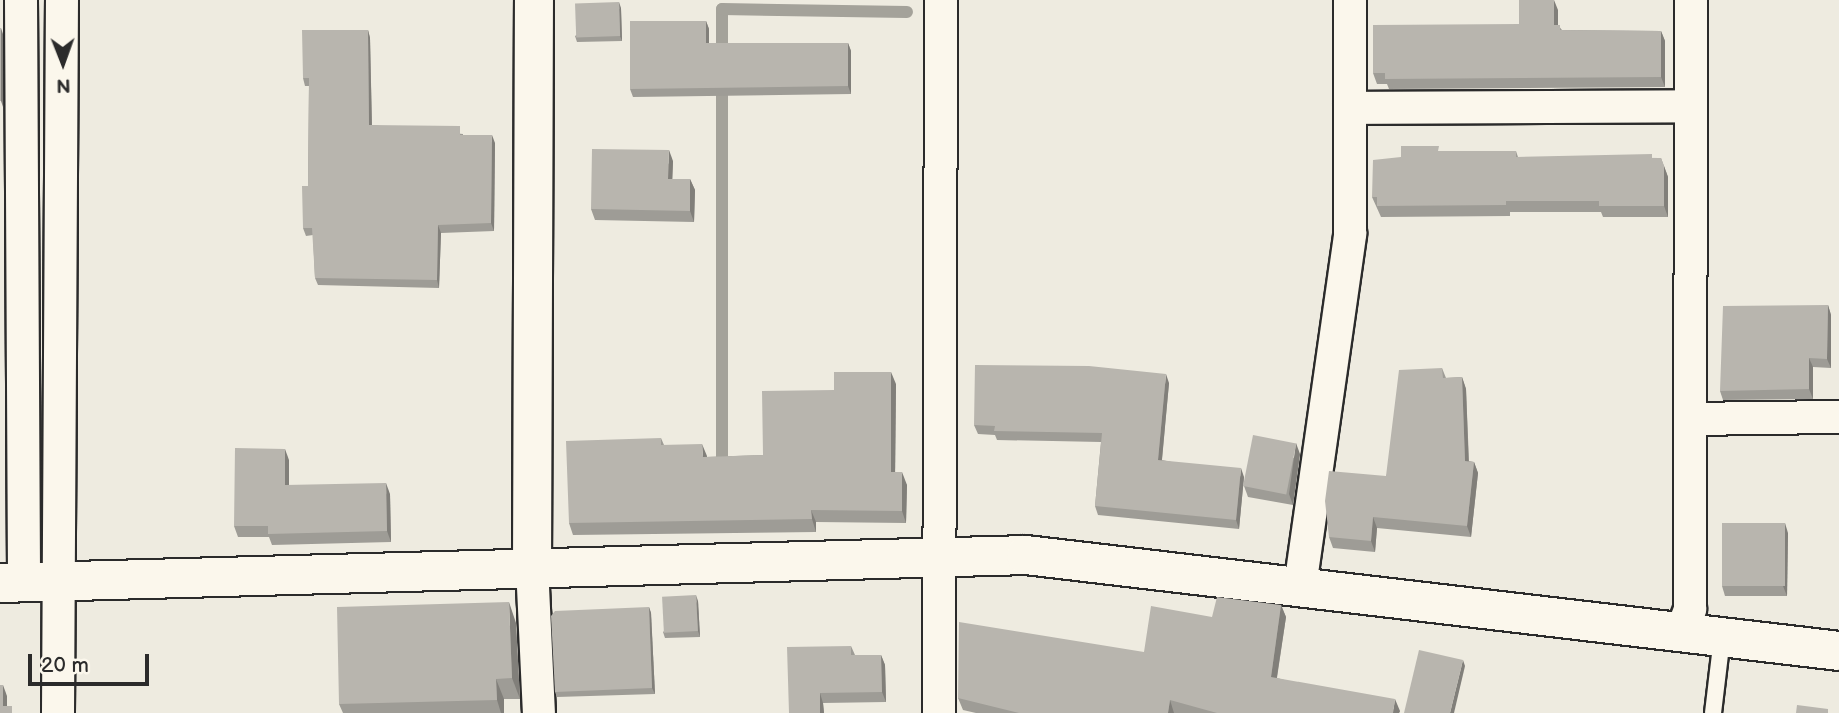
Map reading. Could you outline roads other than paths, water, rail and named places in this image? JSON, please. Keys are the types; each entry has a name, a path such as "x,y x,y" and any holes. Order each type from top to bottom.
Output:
{"street":[{"path":"21,0 28,582 58,713"},
{"path":"28,582 62,0"},
{"path":"534,0 532,566 539,713"},
{"path":"939,713 941,0"},
{"path":"1300,587 1350,234 1350,0"},
{"path":"1681,633 1690,609 1691,0"},
{"path":"1350,108 1691,106"},
{"path":"1690,419 1839,417"},
{"path":"28,582 940,554 1026,555 1839,651"}],"lane":[{"path":"1713,713 1721,638"}],"waterway":[{"path":"722,60 722,9 907,12"},
{"path":"722,81 722,473"}]}
